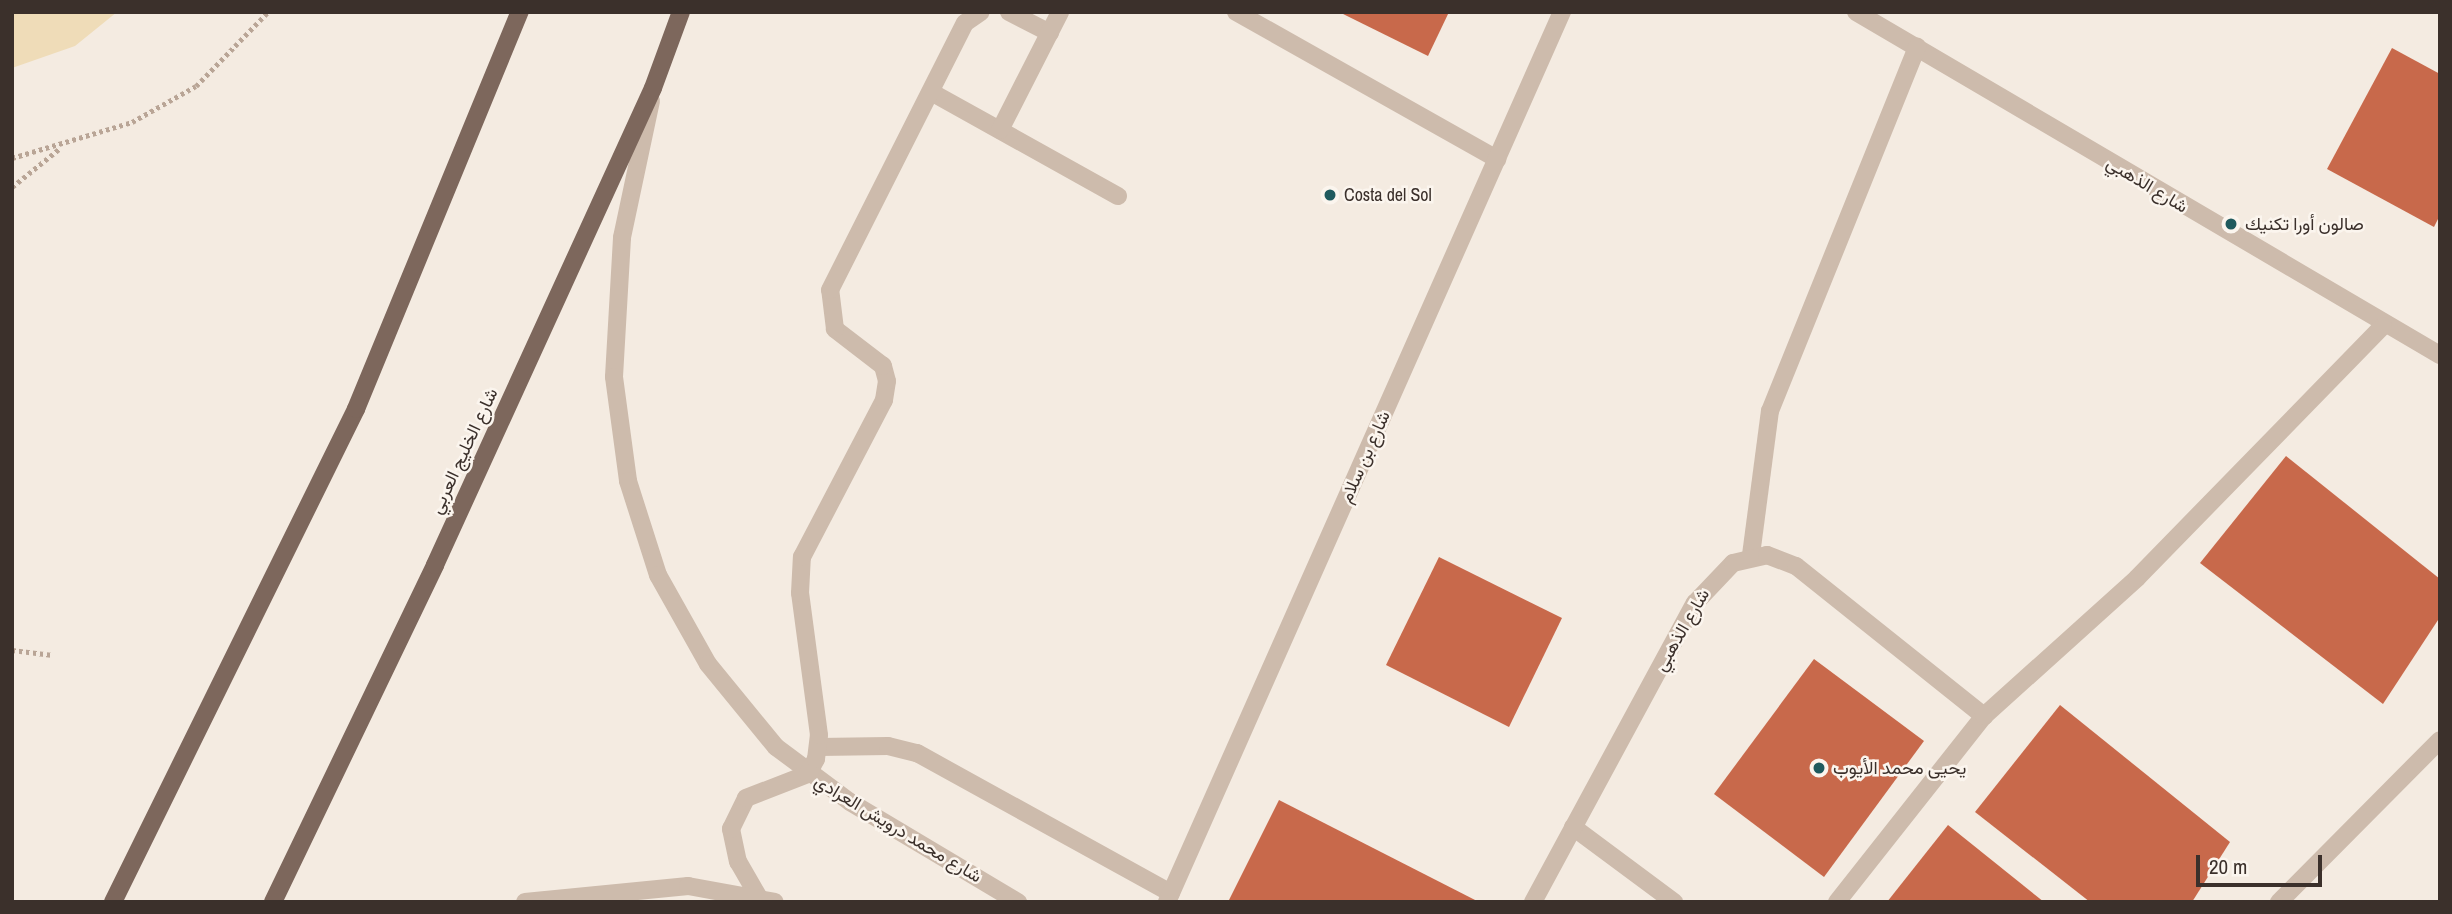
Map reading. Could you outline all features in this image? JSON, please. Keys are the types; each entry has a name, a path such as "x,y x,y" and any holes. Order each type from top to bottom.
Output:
{"main road":[{"path":"113,902 356,409 520,12"},
{"name":"شارع الخليج العربي","path":"273,902 320,815 653,88 681,12"}],"street":[{"path":"758,896 732,846 735,812 760,788 808,774 818,747 802,557 884,400 887,381 883,366 835,329 830,290 965,23 981,12"},
{"path":"1009,12 1050,33"},
{"path":"1000,130 1060,12"},
{"path":"1236,12 1497,159"},
{"name":"شارع بن سلام","path":"1169,897 1562,12"},
{"name":"شارع الذهبي","path":"1856,12 2383,326 2440,355"},
{"path":"1917,47 1770,411 1751,555 1796,566 1984,716"},
{"name":"شارع محمد درويش العرادي","path":"653,88 614,314 618,428 628,481 681,622 738,705 808,774 1018,902"},
{"path":"931,92 1118,196"},
{"path":"1838,902 1984,716 2137,578 2383,326"},
{"name":"شارع الذهبي","path":"1533,902 1707,585 1751,555"},
{"path":"2280,902 2440,740"},
{"path":"818,747 880,745 917,753 1169,897"},
{"path":"1573,827 1674,902"},
{"path":"525,902 629,887 688,886 758,896 775,902"}],"path":[{"path":"12,158 60,148 132,122 196,86 268,12"},
{"path":"12,187 60,148"},
{"path":"12,650 53,656"}],"sand":[{"path":"12,12 117,12 75,46 12,68"}],"building":[{"path":"1339,12 1449,12 1428,56"},
{"path":"2392,48 2440,74 2440,215 2434,227 2327,169"},
{"path":"2286,456 2440,579 2440,617 2383,704 2200,563"},
{"path":"1439,557 1562,618 1509,727 1386,665"},
{"name":"يحيى محمد الأيوب","path":"1814,659 1924,741 1824,877 1714,794"},
{"path":"2060,705 2230,842 2192,902 2090,902 1975,812"},
{"path":"1279,800 1479,902 1228,902"},
{"path":"1948,825 2044,902 1887,902"}],"place":[{"name":"Costa del Sol","path":"1330,195"},
{"name":"صالون أورا تكنيك","path":"2231,224"},
{"name":"يحيى محمد الأيوب","path":"1819,768"}]}
